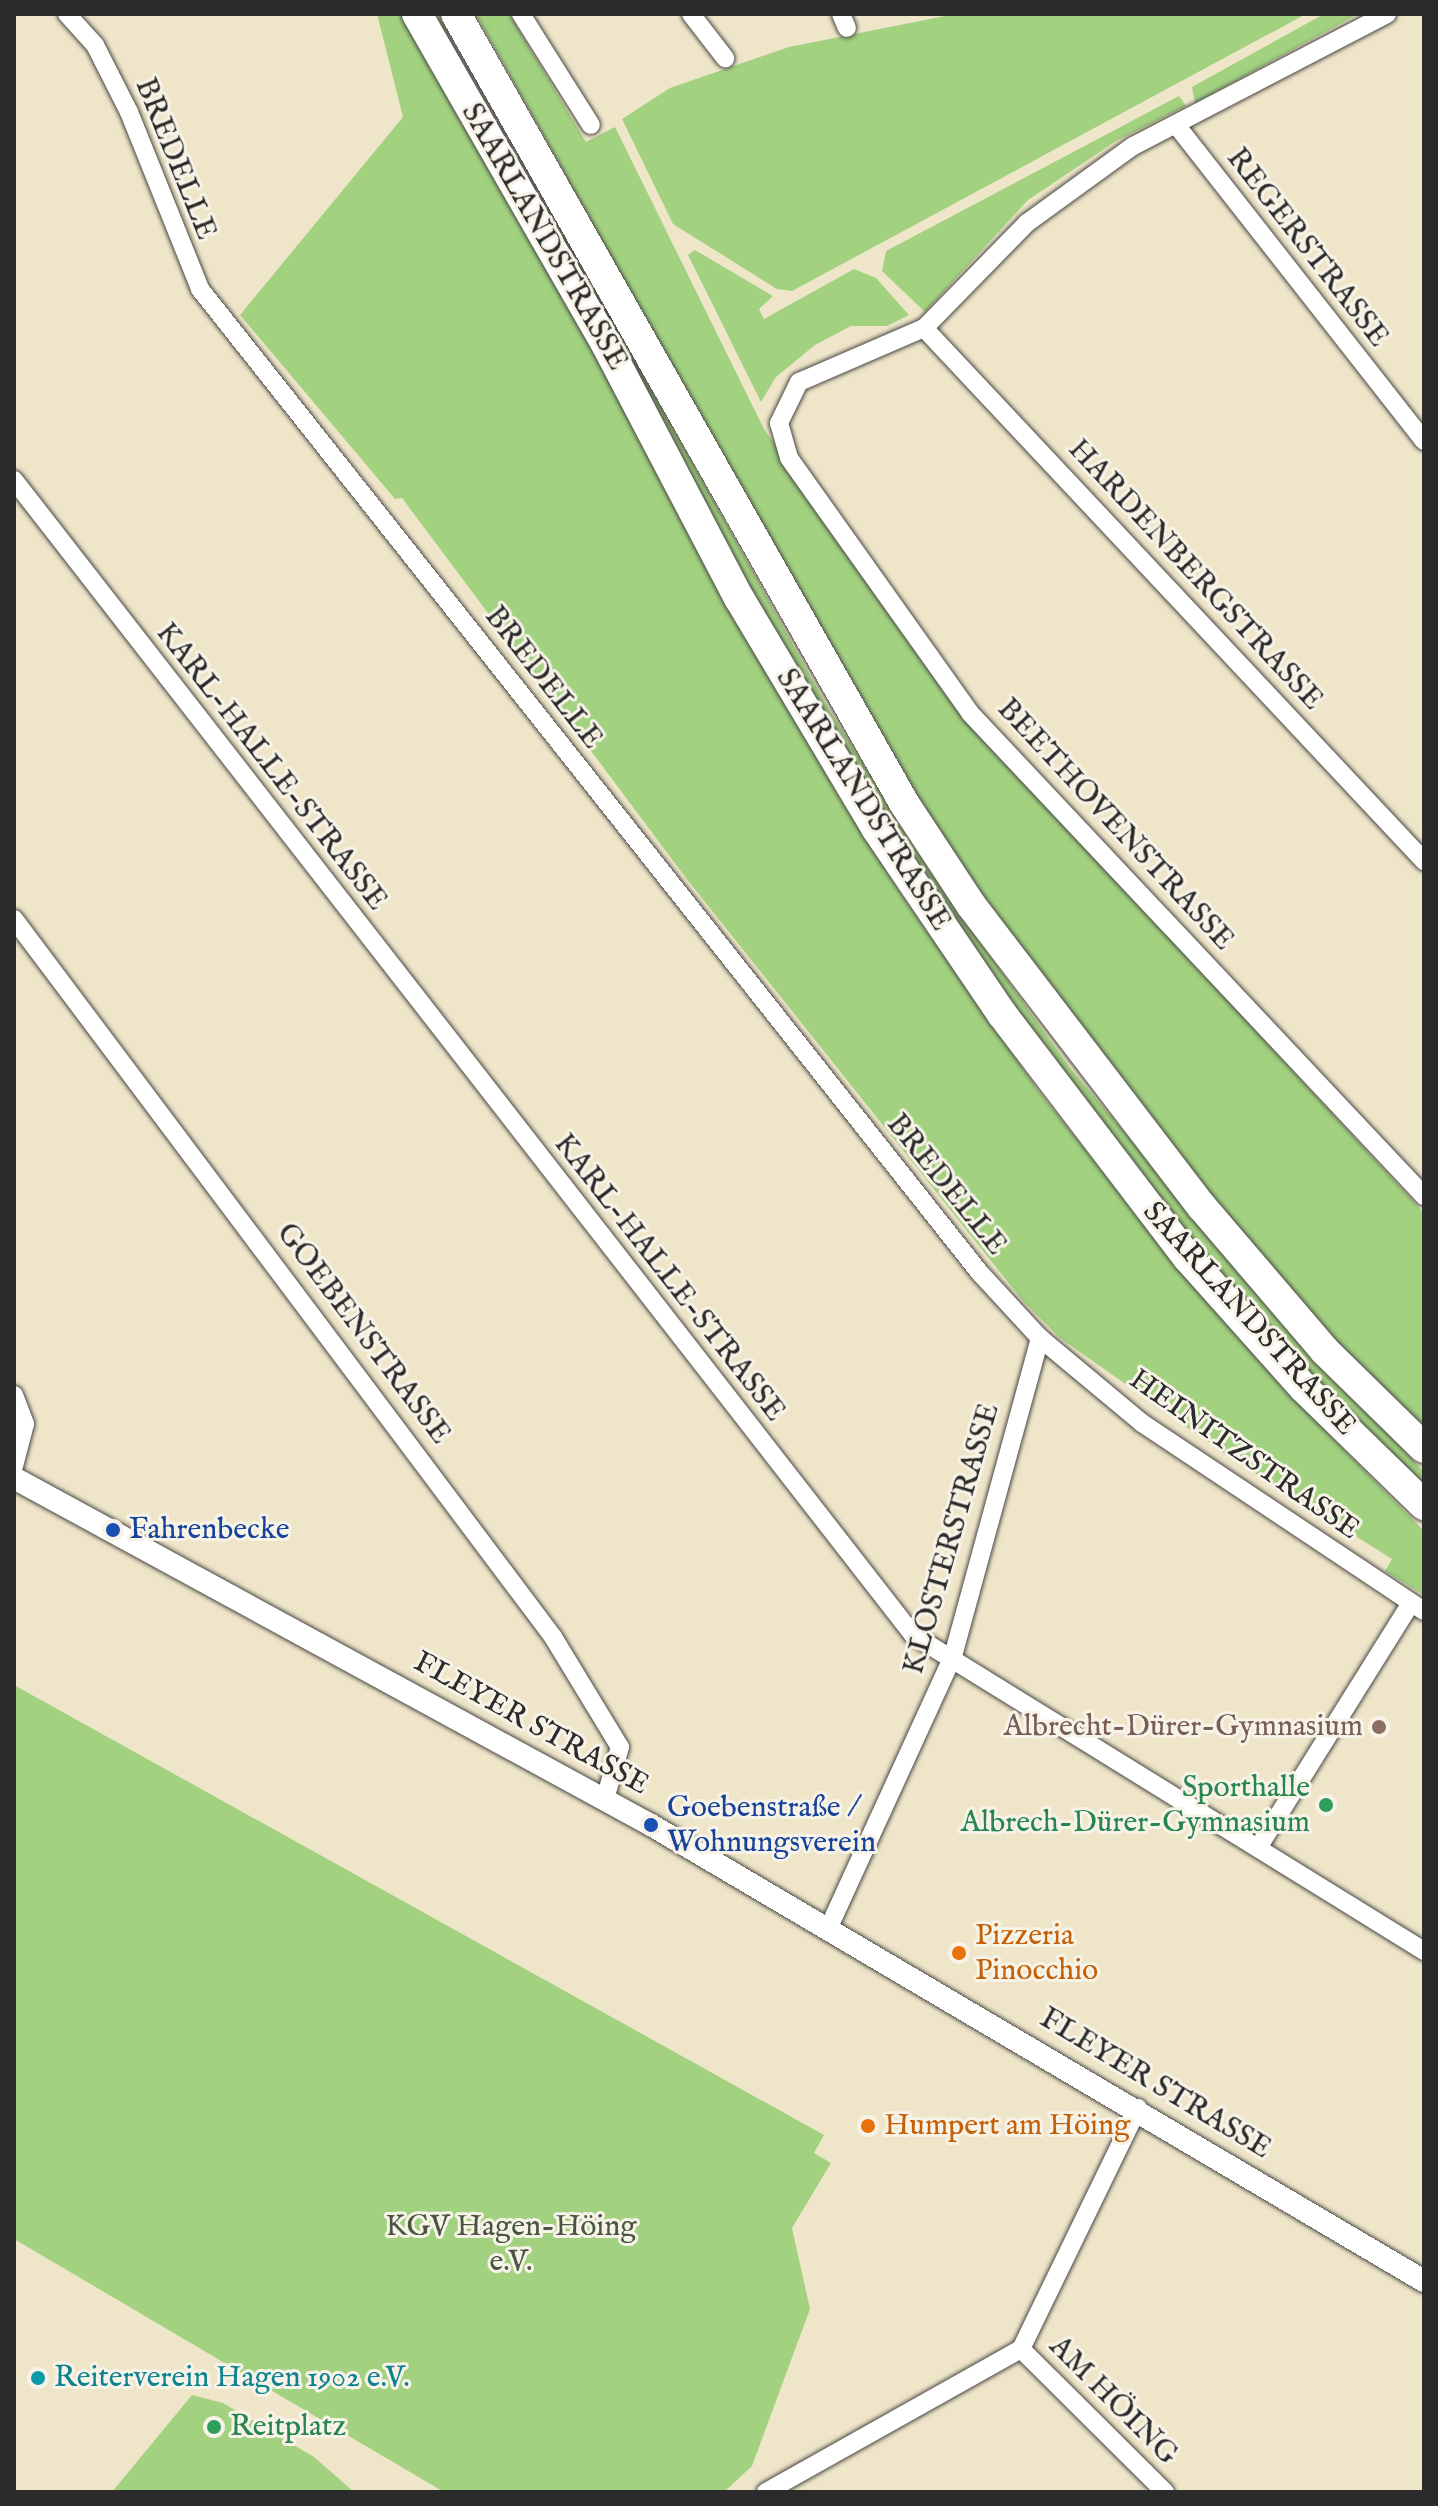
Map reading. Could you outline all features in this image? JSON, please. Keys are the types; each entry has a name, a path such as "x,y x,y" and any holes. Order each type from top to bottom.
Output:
{"highway":[{"name":"SAARLANDSTRASSE","path":"417,14 606,344 739,598 935,915 1188,1258 1304,1388 1424,1505"},
{"name":"SAARLANDSTRASSE","path":"456,14 904,803 971,905 1202,1207 1324,1350 1424,1448"}],"street":[{"name":"BREDELLE","path":"67,14 95,45 129,112 200,289 924,1204 1040,1338"},
{"path":"521,14 591,125"},
{"path":"691,14 725,58"},
{"path":"924,328 1027,223 1133,146 1177,126 1387,14"},
{"name":"REGERSTRASSE","path":"1177,126 1424,441"},
{"name":"BEETHOVENSTRASSE","path":"924,328 809,376 786,400 779,423 789,458 970,713 1424,1196"},
{"name":"HARDENBERGSTRASSE","path":"924,328 1424,861"},
{"name":"KARL-HALLE-STRASSE","path":"14,480 913,1635 953,1656 1261,1843 1424,1951"},
{"name":"GOEBENSTRASSE","path":"14,919 553,1637 620,1747 605,1799"},
{"name":"HEINITZSTRASSE","path":"1040,1338 1142,1423 1418,1607"},
{"name":"KLOSTERSTRASSE","path":"829,1927 953,1656 1040,1338"},
{"path":"14,1395 25,1424 14,1466"},
{"name":"FLEYER STRASSE","path":"14,1478 605,1799 1138,2108 1424,2281"},
{"path":"1261,1843 1418,1607"},
{"path":"766,2492 1021,2349 1138,2108"},
{"name":"AM HÖING","path":"1021,2349 1165,2492"}],"green space":[{"path":"377,14 408,14 839,797 901,894 1040,1093 1177,1265 1279,1384 1424,1531 1424,1595 1385,1571 1392,1559 1225,1454 1060,1338 1023,1301 686,878 402,498 395,499 240,315 403,117"},
{"path":"476,14 509,14 586,142 615,127 764,429 968,719 1424,1213 1424,1438 1246,1247 1041,989 913,799"},
{"path":"955,14 1306,14 792,291 777,289 673,224 622,119 670,88 789,47"},
{"path":"1324,14 1358,14 1195,103 1192,87"},
{"path":"1179,96 1186,106 1116,141 1028,200 925,312 882,271 886,251"},
{"path":"695,250 773,296 759,309 764,319 854,269 876,278 909,315 887,326 851,326 815,345 776,377 761,402 688,255"},
{"path":"606,307 827,706 944,892 1070,1068 1302,1342 1424,1472 1424,1490 1303,1369 1134,1172 951,924 790,662 600,311"},
{"name":"KGV Hagen-Höing e.V.","path":"14,1685 824,2135 814,2153 831,2163 792,2228 810,2309 752,2466 724,2492 444,2492 14,2239"},
{"name":"Reitplatz","path":"192,2395 223,2403 314,2457 354,2492 112,2492"}],"place":[{"name":"Fahrenbecke","path":"113,1530"},
{"name":"Albrecht-Dürer-Gymnasium","path":"1379,1727"},
{"name":"Sporthalle Albrech-Dürer-Gymnasium","path":"1326,1805"},
{"name":"Goebenstraße / Wohnungsverein","path":"651,1825"},
{"name":"Pizzeria Pinocchio","path":"959,1953"},
{"name":"Humpert am Höing","path":"868,2126"},
{"name":"Reiterverein Hagen 1902 e.V.","path":"38,2378"},
{"name":"Reitplatz","path":"214,2427"}]}
